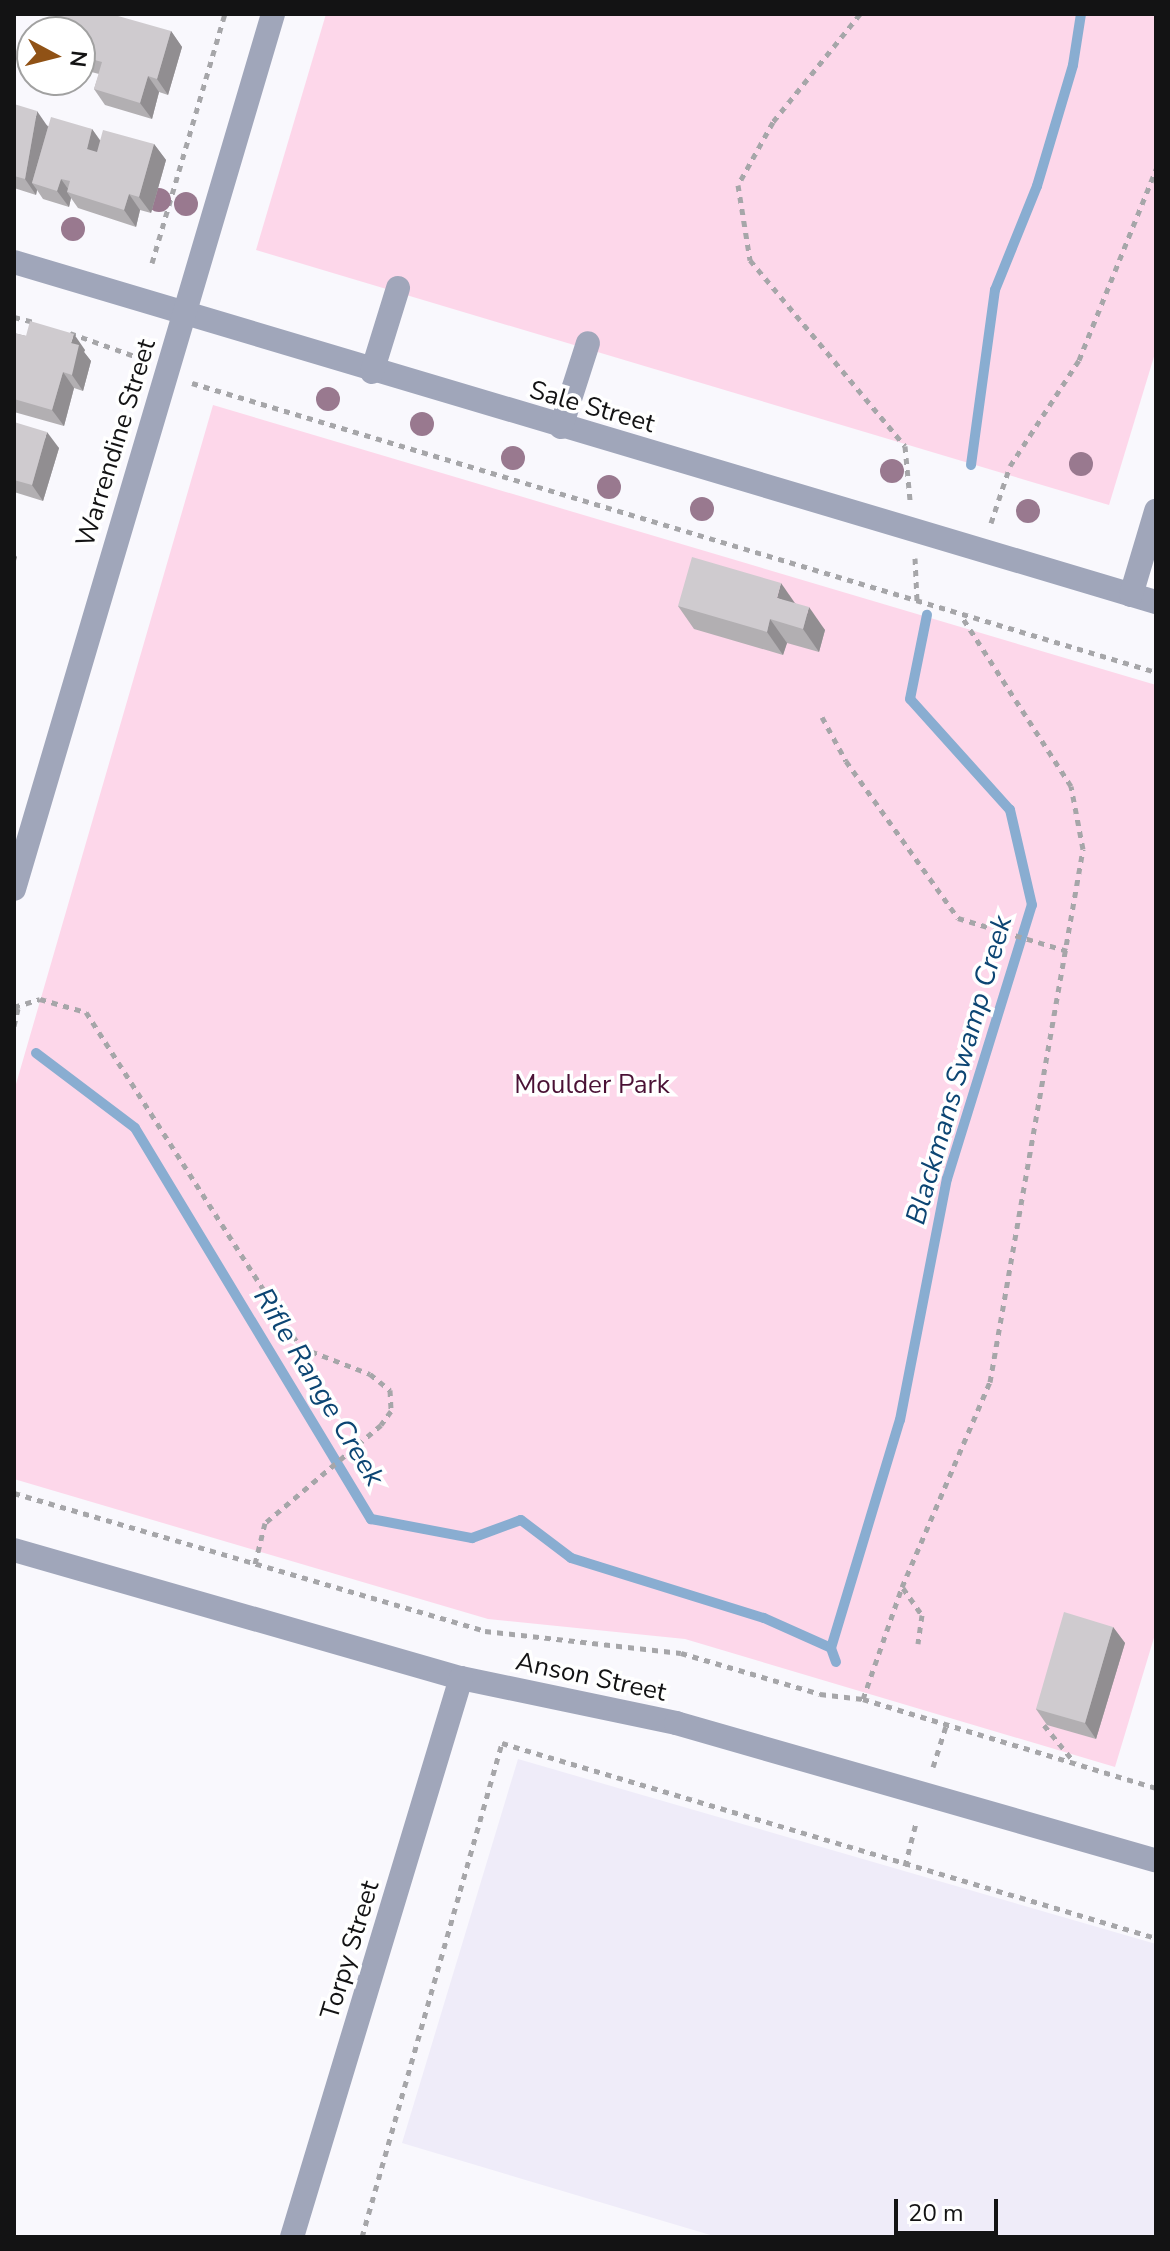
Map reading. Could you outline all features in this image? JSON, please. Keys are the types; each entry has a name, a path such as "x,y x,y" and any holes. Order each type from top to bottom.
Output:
{"street":[{"name":"Warrendine Street","path":"14,889 273,14"},
{"name":"Sale Street","path":"14,262 185,311 372,372 1156,602"},
{"path":"372,372 398,288"},
{"path":"561,427 588,343"},
{"path":"1131,595 1156,511"},
{"name":"Anson Street","path":"14,1550 461,1678 676,1723 1156,1861"},
{"name":"Torpy Street","path":"292,2237 461,1678"}],"path":[{"path":"152,263 225,14"},
{"path":"860,14 773,122 738,185 750,260 905,446 917,601"},
{"path":"982,551 1010,466 1079,360 1156,169"},
{"path":"14,317 42,325"},
{"path":"56,329 125,350 211,392 1156,672"},
{"path":"863,1699 902,1587 990,1382 1083,849 1071,786 960,614"},
{"path":"822,717 846,761 958,918 1067,951"},
{"path":"14,1026 16,1008 40,999 86,1012 300,1347 370,1374 390,1390 391,1411 381,1425 265,1523 255,1564"},
{"path":"14,1493 485,1631 681,1653 820,1694 863,1699 1156,1788"},
{"path":"902,1587 922,1615 918,1644"},
{"path":"1044,1725 1076,1764"},
{"path":"362,2237 502,1743 1156,1938"}],"shaded area":[{"path":"518,1759 1156,1944 1156,2237 717,2237 402,2143"}],"green space":[{"path":"326,14 1156,14 1156,350 1109,505 256,250"},
{"name":"Moulder Park","path":"213,405 1156,685 1156,1631 1115,1767 685,1639 488,1619 14,1479 14,1091"}],"building":[{"path":"111,14 171,31 157,79 148,76 140,103 96,90 102,62 96,60 96,16 55,16"},
{"path":"14,104 37,111 25,179 14,176"},
{"path":"51,117 92,129 87,149 97,152 103,130 154,144 139,197 129,194 124,210 67,192 70,181 61,179 57,191 32,183"},
{"path":"30,321 74,334 71,343 79,345 72,375 63,372 52,410 14,399 14,333 26,336"},
{"path":"14,422 47,432 32,485 14,480"},
{"path":"692,557 781,583 777,598 809,607 803,629 770,619 767,632 678,606"},
{"path":"1064,1612 1113,1627 1085,1723 1036,1709"}],"waterway":[{"name":"Blackmans Swamp Creek","path":"971,465 995,290 1037,186 1073,65 1081,14"},
{"name":"Blackmans Swamp Creek","path":"836,1662 831,1648 900,1420 947,1179 1032,905 1010,810 910,699 927,615"},
{"name":"Rifle Range Creek","path":"36,1053 135,1128 371,1519 472,1538 521,1520 571,1558 764,1618 831,1648"}]}
